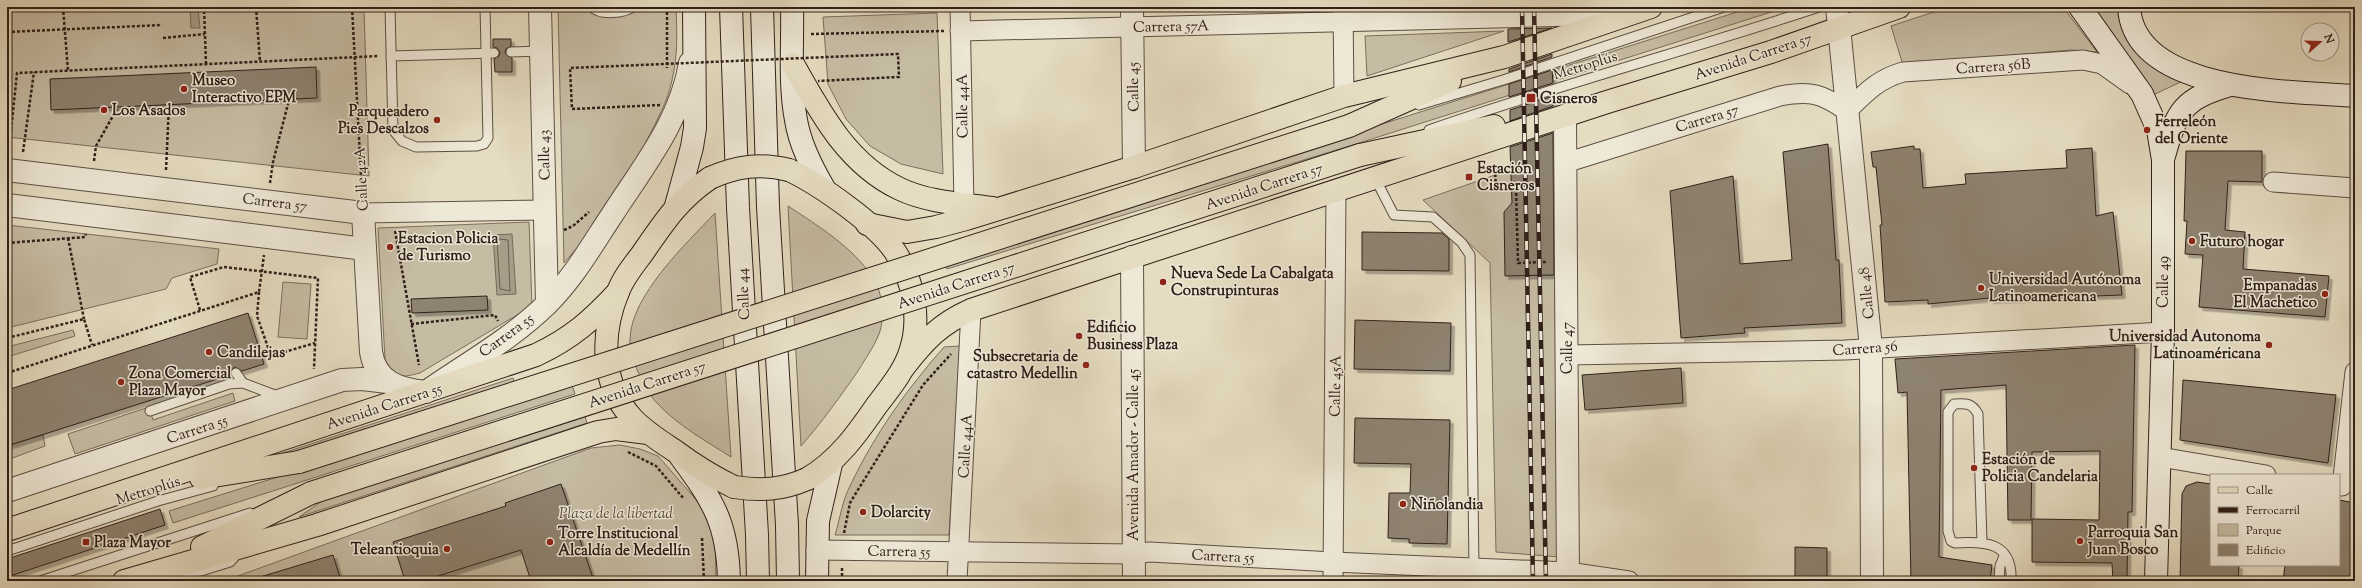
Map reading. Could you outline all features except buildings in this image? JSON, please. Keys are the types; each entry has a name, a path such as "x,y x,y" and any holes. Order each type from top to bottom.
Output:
{"main road":[{"name":"Avenida Carrera 57","path":"867,224 907,232 936,227 1134,167 1344,96 1504,57 1651,7"},
{"name":"Avenida Carrera 57","path":"904,367 935,330 952,319 971,310 1607,102 1771,52 1838,18 1898,7"},
{"name":"Avenida Carrera 57","path":"299,462 1349,126 1504,57"},
{"path":"793,64 823,116 840,140 857,159 900,189 927,197 964,205 999,209"},
{"name":"Avenida Carrera 57","path":"310,493 1360,155 1607,102"},
{"path":"753,165 773,166 789,170 825,190 867,224 896,252 912,293 916,313 915,334 904,367 852,442 831,464 807,479 792,485 759,491 734,488 680,455 648,433 622,405 612,383 605,356 609,317 625,277 676,206 692,190 710,178 731,169 753,165"},
{"name":"Avenida Carrera 55","path":"7,530 536,355 560,344 578,332 618,292"},
{"path":"124,581 317,525 598,432 616,429 648,433"},
{"name":"Avenida Carrera 55","path":"133,489 299,462"},
{"path":"155,571 310,493"}],"street":[{"name":"Calle 43","path":"540,7 547,304"},
{"path":"676,206 692,147 695,128 694,7"},
{"name":"Calle 44","path":"731,7 738,208 757,535 758,581"},
{"name":"Calle 44","path":"762,7 768,207 786,517 788,581"},
{"path":"792,7 793,103 800,137 814,171 825,190"},
{"name":"Calle 44A","path":"960,7 964,205"},
{"name":"Calle 49","path":"2080,7 2142,94 2158,130 2163,160 2163,332 2156,581"},
{"path":"2129,7 2134,30 2145,46 2158,57 2194,74 2230,85 2355,96"},
{"path":"1559,12 1560,38"},
{"name":"Carrera 57A","path":"960,31 1132,17 1559,12 1629,14"},
{"path":"1343,14 1344,96"},
{"name":"Calle 45","path":"1132,17 1134,167"},
{"name":"Calle 48","path":"1838,18 1871,348 1872,581"},
{"path":"547,304 575,270 670,124 686,84 694,34"},
{"name":"Carrera 56B","path":"1847,111 1876,83 1888,76 1903,72 2083,60 2094,61 2111,68 2142,94"},
{"path":"2163,160 2170,133 2177,117 2186,105 2207,92 2230,85"},
{"name":"Carrera 57","path":"1565,162 1797,92 1809,92 1821,95 1847,111"},
{"name":"Calle 47","path":"1565,116 1568,576"},
{"name":"Carrera 57","path":"8,160 363,213 392,214 545,210"},
{"path":"2273,182 2355,188"},
{"name":"Calle 45A","path":"1333,581 1336,191"},
{"path":"7,205 365,249"},
{"name":"Calle 42A","path":"363,213 371,352 376,369 380,376 388,382 408,390 426,392"},
{"name":"Avenida Amador - Calle 45","path":"1132,258 1134,581"},
{"name":"Carrera 55","path":"426,392 527,322 547,304"},
{"name":"Calle 44A","path":"957,581 960,552 971,310"},
{"name":"Carrera 56","path":"1567,354 1871,348 2163,332"},
{"path":"342,380 363,367 371,352"},
{"path":"2345,487 2355,372"},
{"name":"Carrera 55","path":"7,491 286,400 342,380 362,379 388,382"},
{"path":"680,455 711,499 718,513 727,545 729,581"},
{"path":"2160,457 2260,474"},
{"path":"817,581 816,550 818,521 831,464"},
{"name":"Carrera 55","path":"816,550 1133,554 1150,552 1474,568 1629,581"}],"lane":[{"path":"390,7 394,130 402,141 416,147 477,146 484,144 488,138 490,53 485,7"},
{"path":"592,7 600,12 626,11 633,7"},
{"name":"Metroplús","path":"1349,126 1503,80 1724,7"},
{"name":"Metroplús","path":"1360,155 1503,104 1734,35 1819,7"},
{"path":"511,52 541,51"},
{"path":"391,56 490,53"},
{"path":"1375,178 1394,215 1433,217 1462,243 1470,255 1474,568"},
{"path":"236,373 243,383"},
{"path":"150,411 229,384 243,383 286,400"},
{"path":"1982,542 1978,414 1974,406 1967,403 1954,404 1948,412 1948,531 1951,541 1955,543 1982,542 1999,548 2012,567 2011,581"},
{"name":"Metroplús","path":"7,551 158,501 299,462"},
{"path":"40,581 310,493"},
{"path":"1999,581 2000,566 2004,556"}],"path":[{"path":"63,7 68,71"},
{"path":"206,64 204,8 238,7"},
{"path":"256,7 260,62"},
{"name":"Calle 42A","path":"352,7 363,213"},
{"path":"667,7 668,73"},
{"path":"7,32 162,25"},
{"path":"810,34 960,31"},
{"path":"163,38 205,34"},
{"path":"660,105 572,108 570,68 898,54 899,77 818,81"},
{"path":"8,160 17,73 391,56"},
{"path":"23,149 34,72"},
{"path":"656,111 662,99"},
{"path":"271,177 273,162 289,100"},
{"path":"166,164 169,105"},
{"path":"94,157 96,146 118,107"},
{"path":"1495,169 1496,189 1516,188 1518,263 1548,262"},
{"path":"559,232 573,226 590,209"},
{"path":"392,214 419,365"},
{"path":"7,242 85,237 86,230"},
{"path":"68,238 84,319 92,345"},
{"path":"264,255 257,316 270,356 315,343"},
{"path":"200,310 190,277 224,267 318,278 314,375"},
{"path":"7,373 259,292"},
{"path":"411,324 495,315 497,318 502,315"},
{"path":"7,338 84,319"},
{"path":"842,581 845,524 850,503 923,385 950,354"},
{"path":"620,450 641,456 656,466 685,500"},
{"path":"701,532 704,581"}],"green space":[{"path":"7,7 364,7 369,176 7,137"},
{"path":"558,7 676,7 677,25 677,44 674,71 668,96 661,111 628,175 599,220 564,263"},
{"path":"1753,7 1787,7 1356,144 947,269 945,262"},
{"path":"1949,7 2063,7 2097,52 2071,50 1903,65 1891,26"},
{"path":"2094,7 2119,7 2187,79 2155,94"},
{"path":"937,13 943,174 901,164 870,146 846,119 828,84 823,17"},
{"path":"1504,31 1367,76 1365,36"},
{"path":"1556,154 1560,557 1496,552 1490,263 1423,200"},
{"path":"788,206 811,221 856,256 873,278 879,291 882,306 881,328 872,348 838,400 801,446"},
{"path":"715,213 731,457 683,426 654,400 638,372 630,348 633,323 639,306 650,288 662,271"},
{"path":"529,222 532,306 420,373 408,376 399,376 395,374 385,360 378,228"},
{"path":"7,225 219,249 217,264 172,278 166,289 7,328"},
{"path":"283,282 311,284 307,339 278,337"},
{"path":"73,330 75,336 7,357 7,347"},
{"path":"961,346 949,535 835,535 847,492 859,467 892,413 917,379 944,347"},
{"path":"513,378 515,384 303,453 283,453"},
{"path":"572,385 575,394 173,523 169,511"},
{"path":"233,393 235,401 75,454 68,434 149,407 153,420"},
{"path":"584,413 587,423 299,517 322,501"},
{"path":"43,435 45,446 7,460 7,446"},
{"name":"Plaza de la libertad","path":"620,445 640,449 658,456 706,511 715,537 716,581 224,581 591,448"}],"water":[{"path":"190,7 198,7 200,28 191,28"},
{"path":"512,234 516,294 497,295 493,235"}],"railway":[{"path":"1522,7 1533,581"},
{"path":"1534,7 1546,581"}],"place":[{"name":"Museo Interactivo EPM","path":"184,89"},
{"name":"Cisneros","path":"1531,98"},
{"name":"Los Asados","path":"104,110"},
{"name":"Parqueadero Pies Descalzos","path":"437,120"},
{"name":"Ferreleón del Oriente","path":"2147,130"},
{"name":"Estación Cisneros","path":"1469,177"},
{"name":"Futuro hogar","path":"2192,241"},
{"name":"Estacion Policia de Turismo","path":"390,247"},
{"name":"Nueva Sede La Cabalgata Construpinturas","path":"1163,282"},
{"name":"Universidad Autónoma Latinoamericana","path":"1981,288"},
{"name":"Empanadas El Machetico","path":"2325,294"},
{"name":"Edificio Business Plaza","path":"1079,336"},
{"name":"Universidad Autonoma Latinoaméricana","path":"2269,345"},
{"name":"Candilejas","path":"209,352"},
{"name":"Subsecretaria de catastro Medellin","path":"1086,365"},
{"name":"Zona Comercial Plaza Mayor","path":"121,382"},
{"name":"Estación de Policia Candelaria","path":"1974,468"},
{"name":"Niñolandia","path":"1403,504"},
{"name":"Dolarcity","path":"863,512"},
{"name":"Parroquia San Juan Bosco","path":"2080,541"},
{"name":"Plaza Mayor","path":"86,542"},
{"name":"Torre Institucional Alcaldía de Medellín","path":"550,542"},
{"name":"Teleantioquia","path":"447,549"}]}
